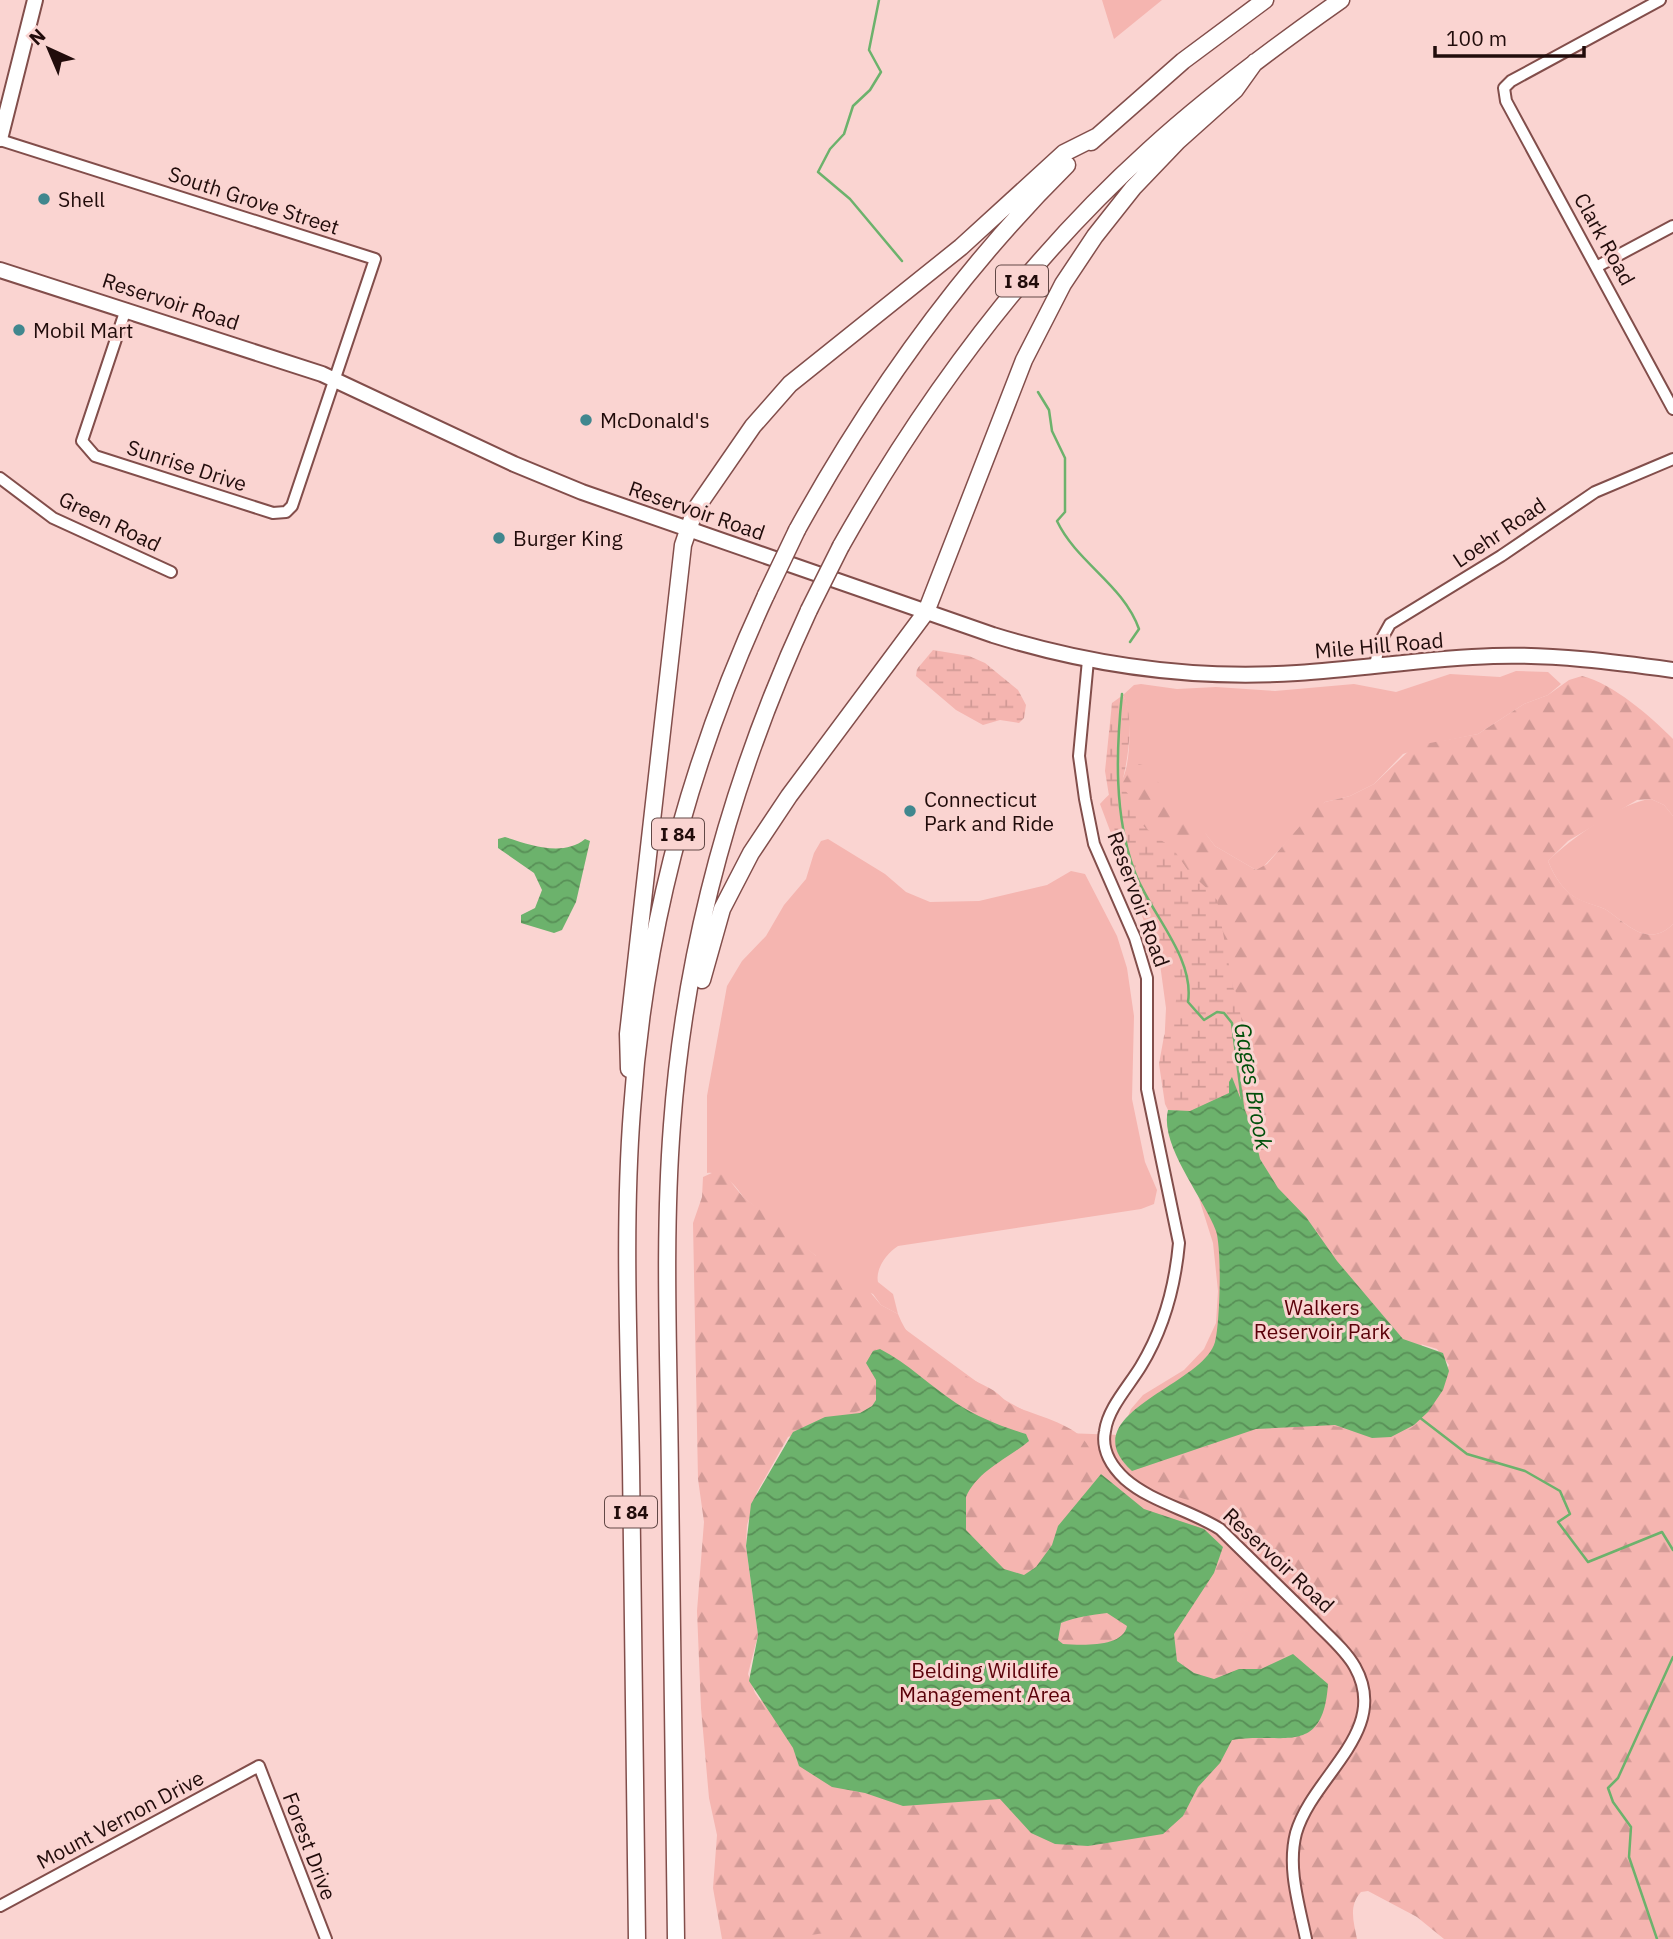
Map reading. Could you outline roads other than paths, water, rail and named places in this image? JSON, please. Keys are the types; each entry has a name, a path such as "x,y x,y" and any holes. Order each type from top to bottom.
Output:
{"highway":[{"name":"I 84","path":"637,1939 628,1249 634,1084 651,952 677,840 711,730 765,595 797,530 857,426 914,342 1016,218 1098,136 1183,61 1265,0"},
{"name":"I 84","path":"676,1939 667,1223 673,1113 685,1012 709,891 732,808 774,691 809,610 841,546 934,396 1029,274 1124,172 1255,62 1341,0"},
{"path":"685,1012 700,987 722,909 751,853 789,796 926,612 1024,360 1063,284 1095,236 1133,188 1178,141 1235,90 1255,62"},
{"path":"634,1084 627,1058 628,1034 686,528 695,510 742,441 790,384 969,240 1064,153 1098,136"}],"main road":[{"path":"0,140 35,0"},
{"name":"Reservoir Road","path":"0,270 126,309 336,380 545,477 686,528 1015,642 1088,660"},
{"name":"Mile Hill Road","path":"1088,660 1158,672 1229,675 1298,673 1494,656 1544,657 1673,670"}],"street":[{"name":"Clark Road","path":"1660,0 1511,81 1504,88 1506,101 1598,266 1673,409"},
{"name":"South Grove Street","path":"0,140 375,259 336,380"},
{"path":"1598,266 1673,226"},
{"name":"Sunrise Drive","path":"126,309 82,441 95,456 273,513 286,512 292,506 336,380"},
{"name":"Loehr Road","path":"1375,665 1380,642 1390,624 1490,563 1595,492 1673,459"},
{"name":"Green Road","path":"0,478 53,518 171,572"},
{"name":"Reservoir Road","path":"1088,660 1079,756 1085,799 1094,844 1135,937 1147,978 1147,1089 1178,1243 1172,1287 1160,1328 1110,1415 1104,1440 1115,1468 1138,1489 1198,1515 1220,1529 1333,1641 1354,1665 1364,1687 1363,1716 1356,1740 1317,1789 1296,1834 1292,1862 1306,1939"},
{"name":"Mount Vernon Drive","path":"0,1906 259,1766"},
{"name":"Forest Drive","path":"259,1766 326,1939"}],"water":[{"path":"505,837 546,848 567,847 585,839 590,841 576,902 562,930 554,933 521,923 521,915 535,908 542,890 534,873 498,848 498,839"},
{"path":"1232,1077 1254,1133 1260,1159 1278,1188 1306,1217 1337,1261 1403,1339 1443,1353 1449,1371 1443,1390 1428,1412 1414,1425 1391,1437 1372,1438 1335,1425 1256,1429 1132,1471 1117,1451 1117,1433 1127,1417 1205,1358 1215,1342 1218,1320 1220,1269 1216,1231 1176,1155 1167,1124 1168,1110 1190,1111 1229,1093"},
{"path":"880,1349 890,1355 973,1413 1026,1434 1029,1441 985,1472 966,1497 966,1530 1004,1569 1024,1575 1036,1567 1052,1545 1058,1526 1101,1474 1144,1509 1204,1529 1223,1547 1214,1573 1174,1634 1177,1661 1194,1673 1214,1679 1239,1669 1261,1669 1293,1654 1328,1684 1318,1723 1308,1732 1296,1737 1232,1740 1220,1763 1198,1787 1183,1816 1163,1834 1088,1846 1055,1844 1031,1833 1000,1799 903,1806 865,1793 832,1787 799,1766 793,1748 749,1681 758,1635 746,1546 751,1504 793,1432 825,1417 860,1413 872,1406 876,1400 876,1380 866,1363 873,1351","holes":["1107,1613 1127,1626 1124,1633 1110,1642 1080,1645 1063,1644 1058,1640 1061,1623 1084,1616"]}],"waterway":[{"name":"Gages Brook","path":"879,0 869,50 881,72 870,90 853,106 844,134 830,149 818,172 850,199 902,261"},
{"name":"Gages Brook","path":"1038,392 1049,410 1052,431 1065,458 1065,512 1057,521 1076,549 1132,613 1139,629 1130,642"},
{"name":"Gages Brook","path":"1122,694 1118,783 1127,849 1141,886 1178,951 1188,985 1188,1002 1204,1020 1217,1012 1224,1013 1232,1023 1243,1108"},
{"name":"Gages Brook","path":"1419,1417 1467,1454 1525,1471 1560,1491 1570,1514 1558,1522 1588,1562 1662,1532 1673,1550"},
{"name":"Gages Brook","path":"1657,1939 1629,1857 1631,1827 1613,1802 1608,1788 1618,1778 1673,1657"}],"place":[{"name":"Shell","path":"44,199"},
{"name":"Mobil Mart","path":"19,330"},
{"name":"McDonald's","path":"586,420"},
{"name":"Burger King","path":"499,538"},
{"name":"Connecticut Park and Ride","path":"910,811"}],"park label":[{"name":"Walkers Reservoir Park","path":"1322,1319"},
{"name":"Belding Wildlife Management Area","path":"985,1682"}]}
